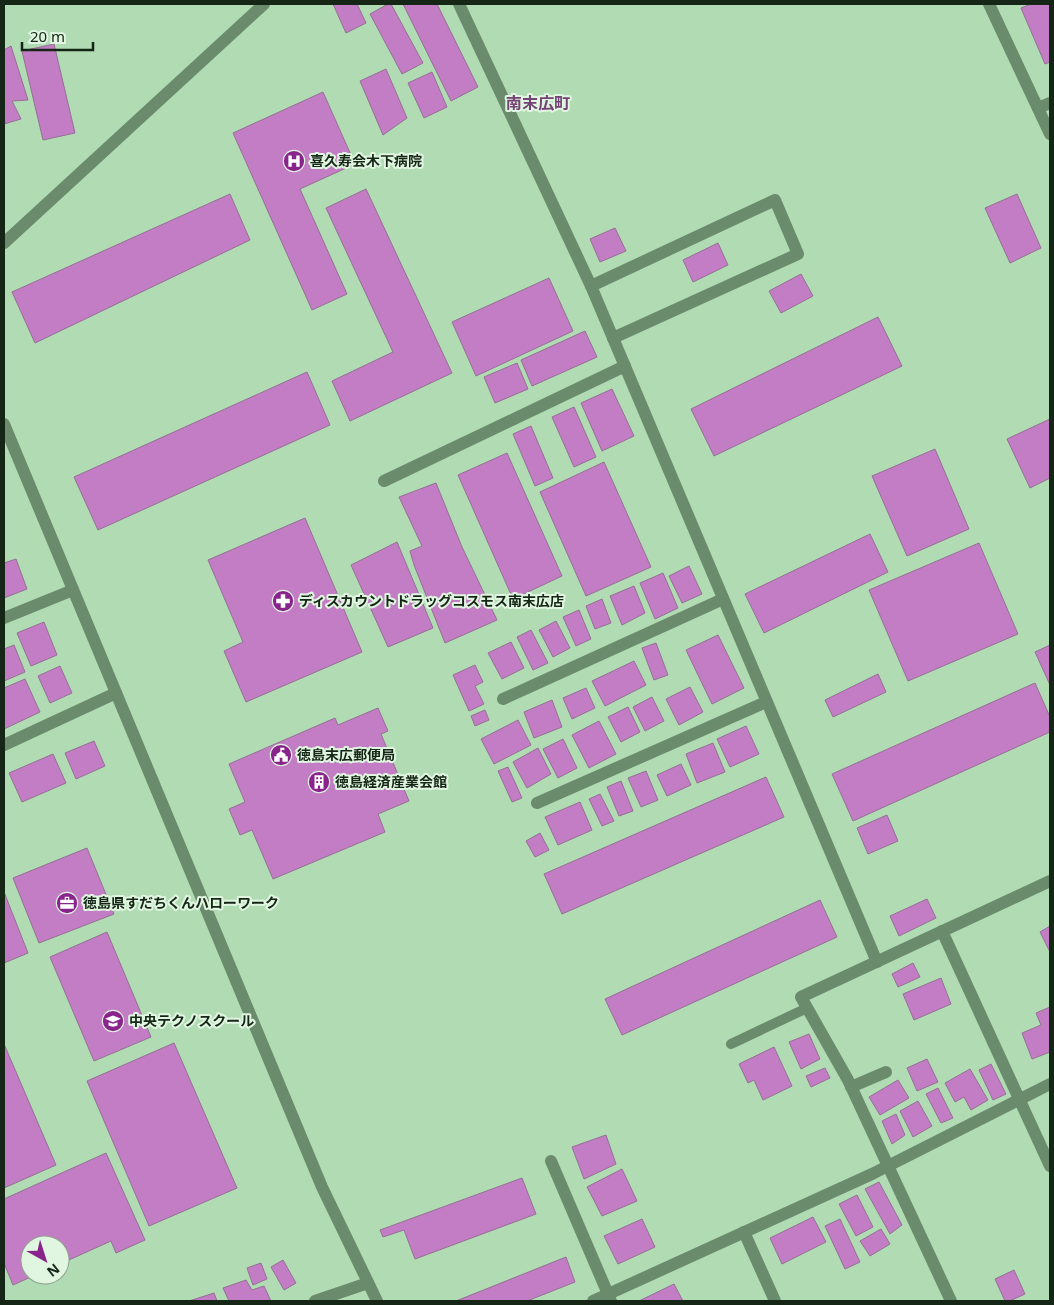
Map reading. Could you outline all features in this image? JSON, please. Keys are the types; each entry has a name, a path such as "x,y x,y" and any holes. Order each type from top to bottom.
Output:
{"street":[{"path":"4,243 264,4"},
{"path":"459,4 591,286 877,962"},
{"path":"989,4 1050,134"},
{"path":"1038,108 1050,103"},
{"path":"591,286 774,200 798,254 613,338"},
{"path":"384,481 625,366"},
{"path":"4,424 322,1187 377,1301"},
{"path":"4,618 73,590"},
{"path":"503,699 723,599"},
{"path":"4,745 116,693"},
{"path":"537,803 766,702"},
{"path":"951,1301 851,1087 802,997 1050,881"},
{"path":"942,931 1050,1166"},
{"path":"851,1087 886,1072"},
{"path":"593,1301 609,1298 744,1232 888,1166 1050,1084"},
{"path":"551,1161 609,1298"},
{"path":"744,1232 775,1301"},
{"path":"315,1301 368,1282"}],"lane":[{"path":"731,1044 807,1008"}],"building":[{"path":"333,4 357,4 366,23 346,33"},
{"path":"391,4 423,63 402,74 370,14"},
{"path":"403,4 437,4 478,87 451,101"},
{"path":"1031,4 1050,4 1050,62 1045,64 1021,8"},
{"path":"54,44 75,133 43,140 22,51"},
{"path":"11,46 28,100 12,101 21,119 4,124 4,50"},
{"path":"386,69 407,118 383,135 360,81"},
{"path":"432,72 447,107 424,118 408,83"},
{"path":"323,92 355,164 300,189 347,294 312,310 233,133"},
{"path":"366,189 452,373 350,421 332,381 393,352 326,208"},
{"path":"230,194 250,240 35,343 12,292"},
{"path":"1017,194 1041,248 1010,263 985,208"},
{"path":"615,228 626,251 600,262 590,239"},
{"path":"718,243 728,265 693,282 683,260"},
{"path":"801,274 813,296 781,313 769,291"},
{"path":"549,278 573,331 476,376 452,322"},
{"path":"878,317 902,366 714,456 691,409"},
{"path":"585,331 597,357 532,386 521,360"},
{"path":"517,363 528,389 495,403 484,377"},
{"path":"307,372 330,425 98,530 74,477"},
{"path":"612,389 634,436 602,451 581,403"},
{"path":"574,407 596,457 574,467 552,417"},
{"path":"1050,419 1050,478 1030,488 1007,439"},
{"path":"531,426 553,478 535,486 513,434"},
{"path":"935,449 969,529 907,556 872,476"},
{"path":"507,453 562,576 513,599 458,475"},
{"path":"604,462 651,567 586,596 540,492"},
{"path":"436,483 462,547 497,620 445,643 410,551 422,546 399,497"},
{"name":"ディスカウントドラッグコスモス南末広店","path":"305,518 362,652 246,702 224,651 243,642 208,560"},
{"path":"870,534 888,572 764,633 745,594"},
{"path":"397,542 433,628 388,647 351,565"},
{"path":"979,543 1018,634 908,681 869,590"},
{"path":"16,559 27,589 4,598 4,563"},
{"path":"689,566 702,594 682,603 669,576"},
{"path":"663,573 678,608 655,619 640,583"},
{"path":"634,586 645,613 622,625 610,596"},
{"path":"602,599 611,623 595,629 586,606"},
{"path":"579,610 591,639 576,646 563,617"},
{"path":"556,621 570,648 553,657 539,630"},
{"path":"44,622 57,655 31,666 17,633"},
{"path":"531,630 548,663 533,670 517,637"},
{"path":"718,635 744,688 712,704 686,650"},
{"path":"511,642 524,668 502,679 488,653"},
{"path":"656,643 668,675 654,680 642,648"},
{"path":"14,645 25,672 4,681 4,649"},
{"path":"1050,645 1050,685 1035,652"},
{"path":"634,661 646,685 605,706 592,681"},
{"path":"475,665 483,682 475,686 484,704 469,711 453,675"},
{"path":"60,666 72,693 50,703 38,676"},
{"path":"878,674 886,692 833,717 825,700"},
{"path":"25,679 40,712 4,729 4,688"},
{"path":"1035,683 1050,717 1050,732 853,821 832,774"},
{"path":"690,687 703,712 679,725 666,699"},
{"path":"586,688 595,708 572,719 563,698"},
{"path":"652,697 664,721 645,731 633,707"},
{"path":"552,700 562,727 534,738 524,712"},
{"path":"628,707 640,732 621,742 608,717"},
{"name":"徳島経済産業会館","path":"378,708 388,731 381,734 409,801 378,814 385,832 273,879 252,830 240,835 229,809 245,802 229,764 335,718 338,725"},
{"path":"485,710 489,720 475,726 471,716"},
{"path":"518,720 531,745 494,764 481,739"},
{"path":"599,721 616,754 589,768 572,735"},
{"path":"746,726 759,754 730,767 717,739"},
{"path":"563,739 577,768 558,778 543,749"},
{"path":"94,741 105,766 76,779 65,753"},
{"path":"713,743 725,772 697,783 686,754"},
{"path":"538,748 551,774 527,788 513,762"},
{"path":"53,754 66,783 22,802 9,773"},
{"path":"681,764 691,785 667,796 657,775"},
{"path":"508,767 522,798 512,802 498,771"},
{"path":"646,771 658,800 641,807 628,778"},
{"path":"766,777 784,817 562,914 544,874"},
{"path":"621,781 633,811 619,816 607,787"},
{"path":"600,794 614,821 602,826 589,799"},
{"path":"580,802 592,830 558,845 545,817"},
{"path":"887,815 898,841 868,854 857,828"},
{"path":"540,833 549,850 535,857 526,841"},
{"path":"87,848 114,914 39,943 13,878"},
{"path":"4,892 28,953 4,963"},
{"path":"927,899 936,918 899,936 890,916"},
{"path":"820,900 837,937 622,1035 605,999"},
{"path":"1050,926 1050,952 1040,932"},
{"path":"107,932 151,1037 94,1061 50,957"},
{"path":"913,963 920,977 898,987 892,974"},
{"path":"941,978 951,1004 914,1020 903,994"},
{"path":"1050,1007 1050,1052 1032,1059 1022,1033 1041,1025 1036,1013"},
{"path":"809,1034 820,1059 801,1069 789,1042"},
{"path":"174,1043 237,1188 149,1226 87,1081"},
{"path":"4,1044 56,1165 4,1188"},
{"path":"774,1047 792,1086 763,1100 754,1080 748,1083 739,1064"},
{"path":"927,1059 938,1082 917,1091 907,1068"},
{"path":"991,1064 1006,1094 993,1100 979,1070"},
{"path":"825,1068 830,1078 811,1087 806,1076"},
{"path":"970,1069 988,1100 971,1110 964,1097 955,1102 945,1083"},
{"path":"898,1080 909,1098 880,1115 869,1097"},
{"path":"938,1088 953,1118 941,1123 926,1094"},
{"path":"918,1101 932,1126 913,1137 900,1111"},
{"path":"896,1114 905,1135 892,1144 882,1121"},
{"path":"606,1135 616,1164 584,1179 572,1147"},
{"path":"106,1153 145,1240 116,1253 111,1241 70,1259 70,1235 20,1235 20,1282 13,1285 4,1263 4,1199"},
{"path":"622,1169 637,1201 602,1216 587,1187"},
{"path":"522,1178 536,1214 415,1259 404,1230 383,1237 380,1230"},
{"path":"879,1182 902,1225 890,1234 865,1189"},
{"path":"857,1195 873,1227 856,1236 839,1204"},
{"path":"813,1217 826,1242 782,1264 770,1238"},
{"path":"642,1219 655,1247 618,1264 604,1236"},
{"path":"840,1219 860,1262 845,1269 825,1226"},
{"path":"881,1229 890,1244 870,1256 860,1241"},
{"path":"566,1257 575,1282 527,1301 456,1301"},
{"path":"283,1260 296,1283 284,1290 271,1267"},
{"path":"261,1263 267,1279 253,1285 247,1268"},
{"path":"1014,1270 1025,1294 1010,1301 1005,1301 995,1279"},
{"path":"246,1280 252,1290 264,1286 271,1301 229,1301 223,1288"},
{"path":"674,1284 683,1301 639,1301"},
{"path":"214,1293 217,1301 189,1301"}],"place":[{"name":"喜久寿会木下病院","path":"294,161"},
{"name":"ディスカウントドラッグコスモス南末広店","path":"283,601"},
{"name":"徳島末広郵便局","path":"281,755"},
{"name":"徳島経済産業会館","path":"319,782"},
{"name":"徳島県すだちくんハローワーク","path":"67,903"},
{"name":"中央テクノスクール","path":"113,1021"}],"district":[{"name":"南末広町","path":"538,103"}]}
